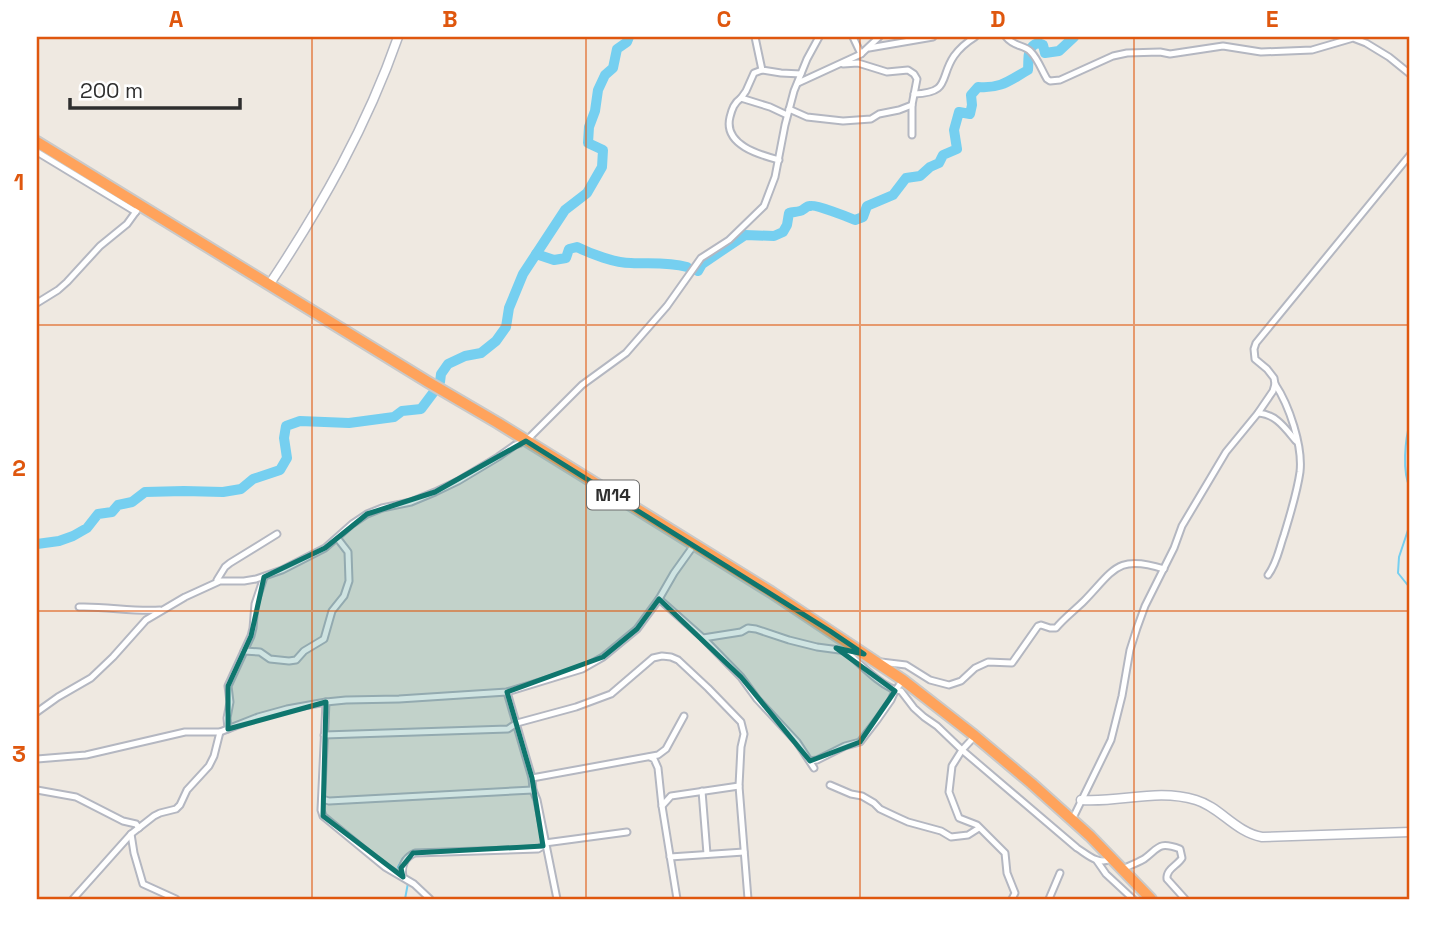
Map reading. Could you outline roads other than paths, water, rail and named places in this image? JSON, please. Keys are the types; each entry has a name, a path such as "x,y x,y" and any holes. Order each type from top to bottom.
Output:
{"highway":[{"name":"M14","path":"37,142 138,209 269,285 771,592 903,680 975,736 1072,820 1151,899"}],"street":[{"path":"269,285 299,241 338,173 367,115 398,37"},
{"path":"755,37 762,70"},
{"path":"37,712 58,696 91,678 146,620 162,610 220,581 244,581 274,574 317,553 367,514 411,502 435,492 526,441 582,385 626,353 667,306 701,258 729,240 764,206 770,195 788,112 800,74 819,37"},
{"path":"853,37 861,54"},
{"path":"797,84 861,54 879,37"},
{"path":"869,48 933,37"},
{"path":"914,94 934,92 946,76 954,55 975,37"},
{"path":"1006,37 1016,46 1032,52 1046,79 1050,80 1060,80 1127,53 1170,54 1223,46 1261,52 1304,51 1320,49 1353,38 1389,57 1410,74"},
{"path":"843,64 859,63 887,72 908,70 914,74 917,79 912,105 912,135"},
{"path":"779,160 743,146 737,141 729,121 737,101 746,91 754,74 762,70 800,74"},
{"path":"741,98 807,117 844,121 871,119 879,114 912,105"},
{"path":"37,152 138,209 127,224 100,246 67,282 37,303"},
{"path":"1268,575 1275,564 1289,520 1300,470 1297,442 1285,400 1271,373 1255,359 1256,343 1410,155"},
{"path":"1072,820 1111,740 1133,640 1141,616 1187,516 1220,461 1269,398 1275,384"},
{"path":"1258,413 1278,420 1297,442"},
{"path":"215,583 230,563 277,534"},
{"path":"244,651 260,652 270,659 296,660 324,639 332,611 344,596 349,581 348,552 338,539"},
{"path":"37,759 86,755 185,732 220,732 258,717 326,702 507,692 582,669 603,657 637,629 694,545"},
{"path":"875,662 906,665 937,683 955,684 975,668 988,662 1008,663 1015,660 1038,626 1056,628 1115,568 1142,563 1164,569"},
{"path":"228,729 228,687 251,636 255,604 264,577"},
{"path":"659,599 741,677 796,742 814,768"},
{"path":"79,607 162,610"},
{"path":"703,638 741,632 748,628 817,647 864,654"},
{"path":"845,650 869,672 895,691 901,691 914,708 962,750 1077,848 1097,861 1106,874 1133,899"},
{"path":"324,735 508,729 517,723 597,700 619,688 653,658 671,657 678,660 741,722 744,734 739,786 748,899"},
{"path":"810,761 860,742 903,680"},
{"path":"507,692 532,778 557,899"},
{"path":"326,702 321,810 323,816 385,867 414,884 430,899"},
{"path":"658,768 664,750 684,716"},
{"path":"73,899 131,834 160,813 176,809 180,805 187,790 209,766 220,732"},
{"path":"975,736 952,766 949,792 959,818 977,825 1004,853 1007,873 1015,894 1012,899"},
{"path":"532,778 650,757 659,755 664,750"},
{"path":"650,757 658,768 677,899"},
{"path":"660,785 663,792 671,796 739,786"},
{"path":"830,785 862,796 880,809 941,831 951,838 968,835 979,828"},
{"path":"37,790 76,797 123,821 136,824 139,828"},
{"path":"322,799 328,801 533,790"},
{"path":"702,791 707,854"},
{"path":"1081,800 1148,794 1191,798 1206,804 1245,831 1262,837 1410,832"},
{"path":"662,807 671,796"},
{"path":"403,877 401,868 412,854 521,851 538,849 545,843 627,832"},
{"path":"131,834 144,884 176,899"},
{"path":"1122,869 1140,861 1159,846 1176,847 1180,849 1182,858 1167,873 1167,879 1185,899"},
{"path":"670,857 744,852"},
{"path":"1097,861 1111,858"},
{"path":"1049,899 1060,873"}],"waterway":[{"path":"440,382 441,374 448,364 465,356 481,353 496,341 506,327 509,308 523,274 565,210 587,193 602,167 603,150 588,143 589,127 598,90 605,75 613,68 617,49 627,42 629,37"},
{"path":"696,270 745,235 774,236 783,232 789,213 809,206 855,220 863,217 867,206 893,195 906,178 920,176 939,163 943,155 957,149 954,130 959,112 970,114 971,95 978,87 999,85 1028,70 1029,54 1034,45 1043,45 1045,53 1059,51 1074,37"},
{"path":"536,254 554,260 566,258 569,249 577,247 618,261 687,267"},
{"path":"37,544 73,536 87,528 98,514 112,512 118,505 132,502 145,492 223,492 241,489 253,479 280,470 287,458 284,438 286,426 300,421 349,423 394,417 402,411 421,409 433,393"},
{"path":"1410,423 1405,456 1410,488"},
{"path":"1410,524 1399,557 1398,573 1410,588"},
{"path":"1410,663 1410,673"},
{"path":"401,873 398,867 403,858"},
{"path":"405,899 408,883"}]}
